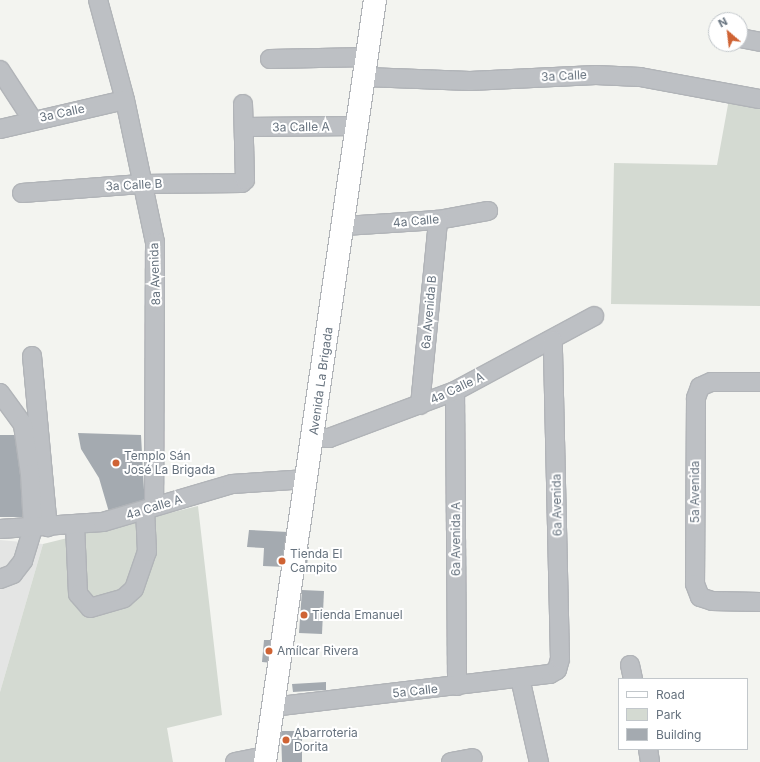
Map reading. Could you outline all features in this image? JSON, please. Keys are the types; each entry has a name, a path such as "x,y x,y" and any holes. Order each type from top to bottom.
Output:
{"main road":[{"name":"Avenida La Brigada","path":"266,759 272,707 359,126 375,0"}],"street":[{"name":"8a Avenida","path":"75,524 78,594 90,608 124,598 134,589 147,552 155,242 141,184 125,100 98,0"},
{"path":"748,40 760,42"},
{"name":"3a Calle","path":"270,59 367,67 470,81 596,75 640,77 760,99"},
{"path":"0,70 32,119"},
{"name":"3a Calle","path":"0,129 32,119 125,100"},
{"path":"243,104 244,128"},
{"name":"3a Calle A","path":"244,128 359,126"},
{"name":"3a Calle B","path":"22,193 141,184 236,184 245,180 244,128"},
{"name":"4a Calle","path":"344,226 438,220 488,211"},
{"name":"6a Avenida B","path":"420,404 438,220"},
{"name":"4a Calle A","path":"313,437 329,438 455,391 553,340 594,316"},
{"name":"6a Avenida","path":"553,340 560,659 557,670"},
{"path":"0,579 13,574 24,561 40,528 32,356"},
{"name":"5a Avenida","path":"760,382 711,382 700,387 696,398 695,584 700,597 712,601 760,602"},
{"name":"6a Avenida A","path":"455,391 457,686"},
{"path":"0,393 23,425 40,528"},
{"name":"4a Calle A","path":"0,529 40,528 111,520 232,484 306,478"},
{"name":"5a Calle","path":"272,707 520,678 557,670"},
{"path":"520,678 539,762"},
{"path":"648,750 650,762"},
{"path":"451,762 473,758"},
{"path":"234,762 266,759"}],"shaded area":[{"path":"0,540 43,544 0,692"}],"green space":[{"path":"729,99 760,105 760,306 611,304 614,163 717,165"},
{"path":"198,506 222,715 167,728 173,762 0,762 0,692 43,544"}],"building":[{"name":"Templo Sán José La Brigada","path":"78,433 141,435 145,508 111,519 99,478 81,449"},
{"path":"0,435 22,435 25,517 0,517"},
{"path":"249,530 288,532 286,567 263,566 264,548 247,547"},
{"path":"303,546 309,547 307,566 302,566"},
{"path":"302,590 324,591 322,634 299,633"},
{"name":"Amílcar Rivera","path":"264,640 275,640 273,663 262,662"},
{"path":"326,682 326,690 293,692 292,684"},
{"path":"281,731 302,731 302,762 282,762"}],"place":[{"name":"Templo Sán José La Brigada","path":"116,463"},
{"name":"Tienda El Campito","path":"282,561"},
{"name":"Tienda Emanuel","path":"304,615"},
{"name":"Amílcar Rivera","path":"269,651"},
{"name":"Abarroteria Dorita","path":"286,740"}]}
